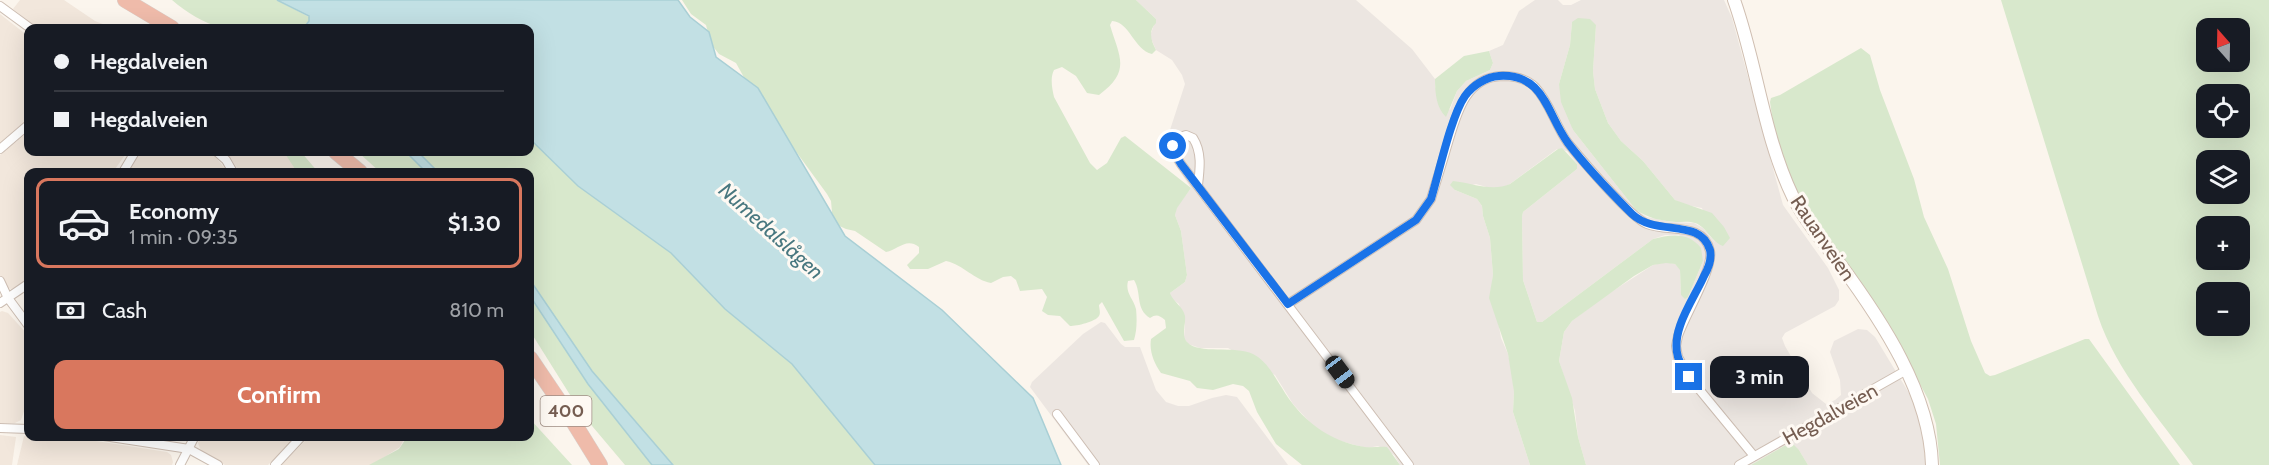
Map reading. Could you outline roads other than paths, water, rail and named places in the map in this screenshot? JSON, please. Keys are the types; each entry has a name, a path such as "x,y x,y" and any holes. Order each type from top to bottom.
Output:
{"highway":[{"path":"125,0 165,24"},
{"path":"341,156 355,168"},
{"name":"400","path":"534,364 600,465"}],"main road":[{"name":"Rauanveien","path":"1734,0 1772,139 1792,194 1801,211 1863,295 1916,392 1926,422 1932,465"}],"street":[{"path":"0,6 25,24"},
{"path":"1288,304 1416,220 1431,199 1458,110 1465,96 1476,85 1496,76 1515,76 1526,80 1544,98 1560,132 1574,151 1632,214 1649,225 1693,231 1707,245 1710,252 1708,268 1678,336 1676,346 1678,357 1689,377 1754,456"},
{"path":"0,149 24,128"},
{"path":"1198,185 1199,149 1193,138 1186,135 1180,137 1173,146 1175,154 1198,185 1409,465"},
{"path":"222,156 231,168"},
{"path":"0,281 4,300 24,321"},
{"path":"4,300 24,287"},
{"name":"Hegdalveien","path":"1738,465 1905,371"},
{"path":"1057,414 1095,465"},
{"path":"0,428 24,429"},
{"path":"137,441 189,449 219,465"},
{"path":"180,465 193,441"},
{"path":"275,465 297,441"}],"water":[{"name":"Numedalslågen","path":"277,0 678,0 690,17 709,32 716,57 758,88 845,236 942,310 1033,398 1061,465 875,465 792,364 725,309 671,253 578,186 534,143 534,24 307,24 309,16"},
{"path":"410,156 422,156 434,168 422,168"},
{"path":"534,286 592,371 673,465 652,465 588,384 534,302"}]}
